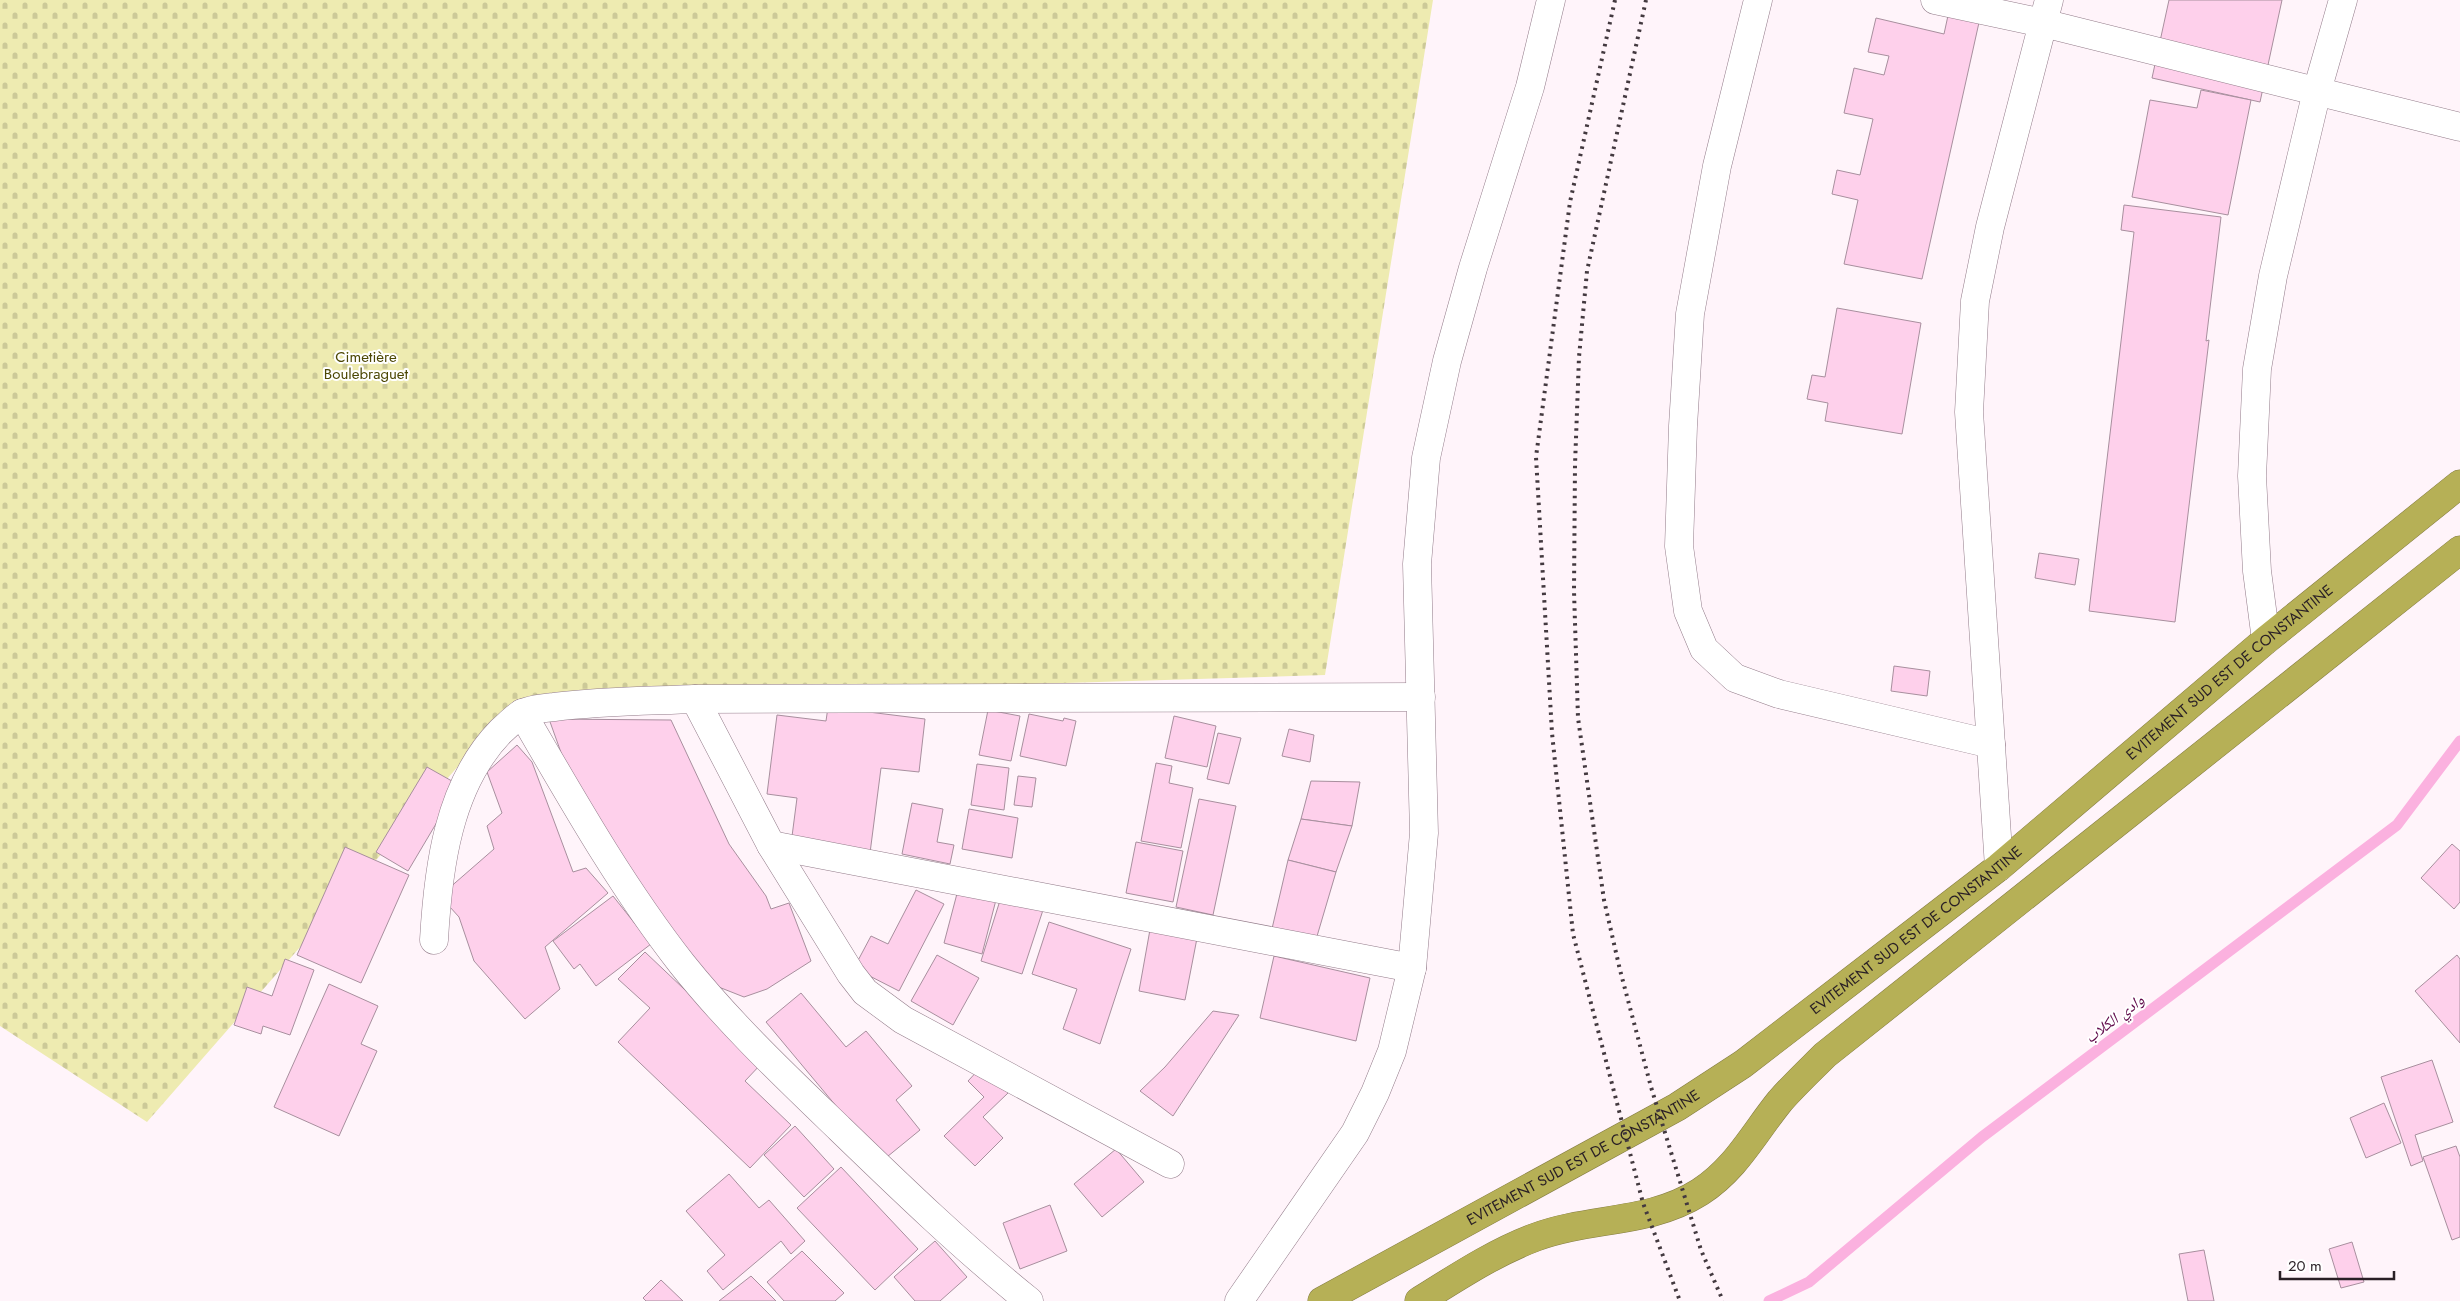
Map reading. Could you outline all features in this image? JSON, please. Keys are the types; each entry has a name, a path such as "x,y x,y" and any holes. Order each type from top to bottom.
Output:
{"highway":[{"name":"EVITEMENT SUD EST DE CONSTANTINE","path":"1322,1301 1677,1107 1744,1064 1999,867 2266,640 2460,484"},
{"path":"1419,1301 1506,1250 1536,1237 1581,1226 1650,1214 1699,1193 1712,1184 1738,1158 1780,1101 1825,1055 2460,550"}],"street":[{"path":"1239,1301 1355,1133 1375,1093 1392,1051 1412,968 1424,833 1417,564 1426,458 1452,343 1472,268 1530,87 1551,0"},
{"path":"1758,0 1717,166 1690,314 1683,426 1679,546 1688,611 1704,649 1736,678 1779,694 1991,744"},
{"path":"1935,0 2046,11 2317,91 2460,127"},
{"path":"2266,640 2257,571 2252,476 2257,369 2273,276 2317,91 2343,0"},
{"path":"1999,867 1969,412 1975,301 1990,227 2046,11"},
{"path":"434,940 436,896 445,842 461,797 473,769 489,743 522,713 554,707 603,702 695,699 1421,697"},
{"path":"695,699 771,845 851,974 865,992 883,1007 1170,1164"},
{"path":"522,713 594,836 660,933 705,993 773,1064 951,1236 1029,1301"},
{"path":"771,845 1412,968"}],"green space":[{"name":"Cimetière Boulebraguet","path":"0,0 1433,0 1325,675 516,700 147,1122 0,1026"}],"building":[{"path":"2169,0 2282,0 2260,102 2152,78"},
{"path":"1949,11 1980,18 1922,279 1844,264 1858,200 1832,194 1837,170 1860,175 1873,119 1844,113 1854,68 1884,75 1889,56 1868,52 1876,18 1944,34"},
{"path":"2201,90 2251,100 2228,215 2132,197 2150,100 2197,108"},
{"path":"2124,205 2221,217 2206,341 2209,340 2175,622 2089,611 2134,232 2121,230"},
{"path":"1837,308 1921,323 1902,434 1825,421 1828,403 1807,399 1812,375 1825,377"},
{"path":"2039,553 2079,559 2075,585 2035,578"},
{"path":"1894,666 1930,671 1927,696 1891,691"},
{"path":"828,707 925,719 919,772 881,768 870,853 791,844 797,798 767,794 777,715 826,721"},
{"path":"988,710 1020,716 1011,761 979,755"},
{"path":"1029,714 1063,721 1064,718 1076,721 1066,766 1020,756"},
{"path":"1174,716 1216,726 1207,767 1165,758"},
{"path":"549,719 671,720 729,844 766,896 771,909 789,903 811,961 767,989 744,997 706,982 577,797"},
{"path":"1289,729 1314,735 1310,762 1282,756"},
{"path":"1218,733 1241,738 1229,784 1207,779"},
{"path":"517,745 532,762 573,872 586,868 608,893 545,947 560,989 525,1019 474,961 459,917 440,896 494,849 487,826 502,813 487,772"},
{"path":"1156,763 1172,766 1169,783 1193,788 1181,848 1141,841"},
{"path":"977,764 1009,768 1004,810 971,805"},
{"path":"427,767 459,785 408,871 376,852"},
{"path":"1018,776 1036,778 1032,807 1014,805"},
{"path":"1311,781 1360,782 1352,826 1301,819"},
{"path":"1199,799 1236,806 1213,915 1176,907"},
{"path":"912,803 943,809 937,842 954,845 950,864 902,854"},
{"path":"969,809 1018,818 1012,858 962,849"},
{"path":"1301,819 1352,826 1336,872 1288,860"},
{"path":"1136,842 1183,851 1173,902 1126,893"},
{"path":"2452,844 2460,851 2460,902 2454,909 2421,878"},
{"path":"345,847 409,875 361,983 297,955"},
{"path":"1288,860 1336,872 1315,943 1271,933"},
{"path":"959,886 997,896 982,954 944,943"},
{"path":"916,890 944,904 899,991 854,968 871,936 888,944"},
{"path":"1002,894 1044,907 1022,974 981,961"},
{"path":"613,896 651,944 596,986 580,964 574,969 553,941"},
{"path":"1049,922 1131,949 1100,1044 1063,1029 1077,989 1032,974"},
{"path":"1151,924 1198,933 1185,1000 1139,991"},
{"path":"645,952 762,1063 745,1081 791,1125 750,1168 618,1042 650,1008 618,979"},
{"path":"937,955 979,978 953,1025 911,1001"},
{"path":"2457,955 2460,959 2460,1043 2415,991"},
{"path":"1274,956 1370,978 1356,1041 1260,1018"},
{"path":"285,959 314,970 290,1035 263,1026 261,1034 234,1025 247,987 272,996"},
{"path":"329,984 378,1006 361,1044 377,1051 339,1136 274,1107"},
{"path":"801,993 846,1047 866,1031 912,1086 896,1100 920,1130 882,1161 766,1022"},
{"path":"1213,1011 1239,1015 1173,1116 1140,1091 1165,1067"},
{"path":"2432,1060 2453,1122 2415,1135 2423,1161 2411,1166 2381,1077"},
{"path":"982,1066 1008,1093 983,1117 1003,1138 975,1166 944,1136 984,1097 968,1081"},
{"path":"2384,1103 2401,1143 2366,1158 2350,1118"},
{"path":"795,1126 834,1169 804,1197 764,1155"},
{"path":"2456,1146 2460,1157 2460,1237 2452,1240 2423,1157"},
{"path":"1116,1149 1144,1182 1102,1217 1074,1184"},
{"path":"841,1167 918,1249 875,1290 797,1208"},
{"path":"729,1174 759,1208 769,1200 805,1241 791,1254 781,1241 723,1290 707,1271 725,1255 686,1211"},
{"path":"1050,1205 1067,1251 1020,1269 1003,1223"},
{"path":"935,1241 967,1277 940,1301 915,1301 894,1277"},
{"path":"2352,1242 2364,1282 2341,1288 2329,1249"},
{"path":"2204,1250 2214,1301 2188,1301 2179,1254"},
{"path":"802,1251 844,1293 835,1301 784,1301 767,1282"},
{"path":"751,1276 776,1301 719,1301"},
{"path":"661,1280 683,1301 646,1301 643,1298"}],"waterway":[{"name":"وادي الكلاب","path":"1769,1301 1809,1282 1982,1137 2397,825 2460,741"}],"railway":[{"path":"1615,0 1570,202 1536,457 1552,733 1573,934 1643,1203 1680,1301"},
{"path":"1646,0 1587,271 1579,357 1575,465 1574,591 1578,718 1604,900 1620,970 1651,1087 1701,1250 1723,1301"}]}
